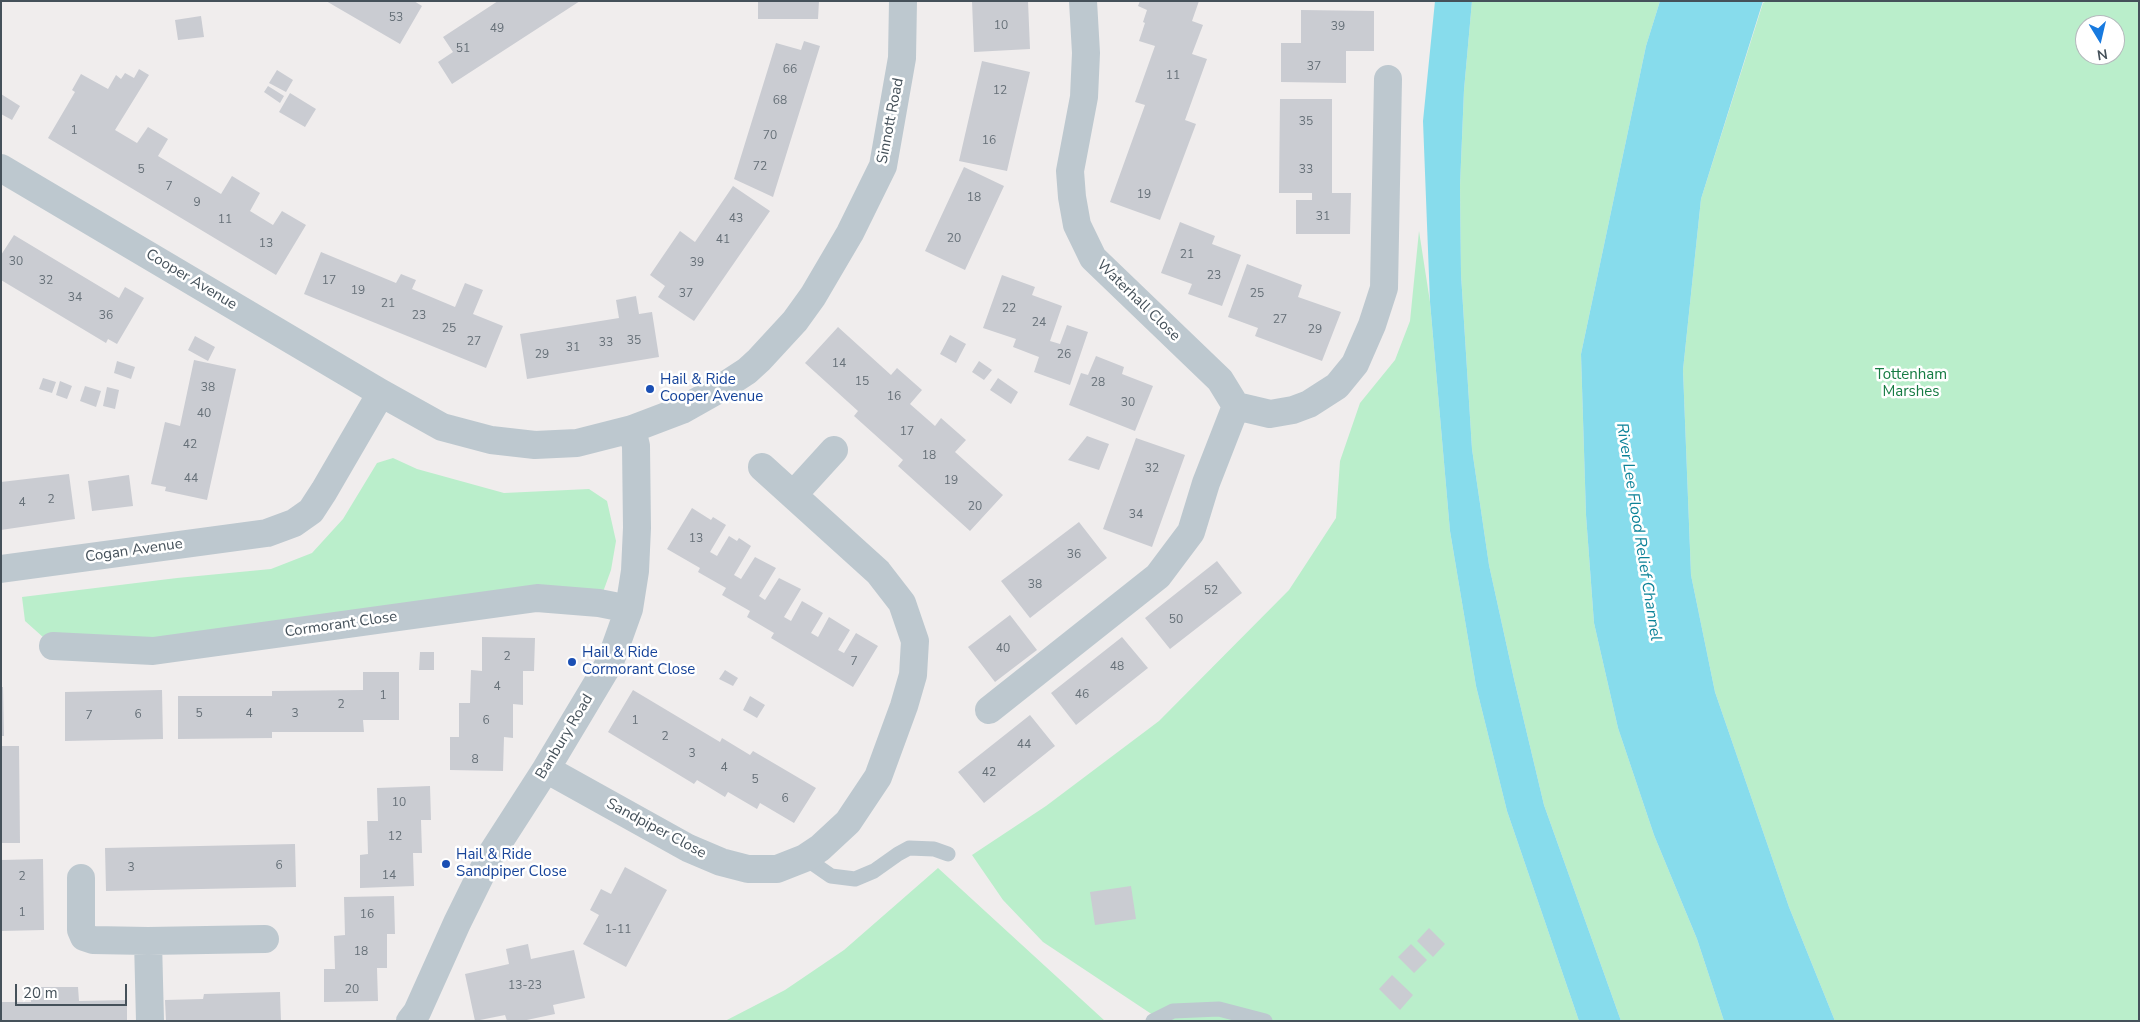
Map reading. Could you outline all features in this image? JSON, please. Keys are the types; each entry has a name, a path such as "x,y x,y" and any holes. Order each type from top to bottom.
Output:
{"street":[{"name":"Sinnott Road","path":"850,233 884,166 902,58 904,1"},
{"name":"Waterhall Close","path":"1083,1 1086,53 1084,97 1070,172 1077,225 1093,258 1220,380 1236,406"},
{"path":"989,710 1158,576 1191,532 1206,483 1236,406 1270,414 1293,410 1309,404 1337,386 1355,364 1372,325 1384,288 1388,79"},
{"name":"Cooper Avenue","path":"1,168 442,426 491,440 536,445 577,443 632,429 682,410 728,384 759,360 795,321 813,296 850,233"},
{"name":"Cogan Avenue","path":"1,569 268,533 294,523 311,511 381,392"},
{"name":"Banbury Road","path":"410,1021 417,1012 456,923 490,856 546,769 610,662 629,609 635,571 637,528 636,446 632,429"},
{"path":"793,495 834,450"},
{"name":"Sandpiper Close","path":"546,769 688,848 721,862 748,869 777,868 805,858 820,848 848,822 878,777 904,706 913,675 915,640 902,603 878,572 762,467"},
{"name":"Cormorant Close","path":"53,646 153,651 537,598 599,603 629,609"},
{"path":"81,878 81,930 84,936 93,940 265,939"},
{"path":"148,941 150,1021"}],"lane":[{"path":"805,858 831,876 850,879 864,877 909,848 934,849 948,854"},
{"path":"1153,1021 1173,1011 1219,1008 1265,1021"}],"green space":[{"path":"1472,1 1660,1 1646,46 1581,354 1586,515 1594,623 1618,728 1654,835 1697,939 1724,1021 1621,1021 1544,805 1489,565 1472,449 1461,274 1460,186 1464,90"},
{"name":"Tottenham Marshes","path":"1767,1 2139,1 2139,1021 1835,1021 1789,907 1715,692 1691,575 1683,370 1701,199 1763,3"},
{"path":"1419,231 1430,302 1450,531 1476,686 1507,811 1579,1021 1162,1021 1043,942 1003,900 972,855 1046,806 1159,721 1289,590 1336,518 1340,461 1360,403 1395,360 1410,321"},
{"path":"393,458 417,469 504,493 589,489 607,501 616,541 611,570 599,603 153,651 53,646 25,621 22,597 177,578 271,569 312,553 343,519 377,463"},
{"path":"938,868 1105,1021 725,1021 785,990 844,950"}],"water":[{"path":"1435,1 1472,1 1464,90 1460,186 1461,274 1472,449 1489,565 1544,805 1621,1021 1579,1021 1507,811 1476,686 1450,531 1430,302 1423,121"},
{"name":"River Lee Flood Relief Channel","path":"1660,1 1763,1 1701,199 1683,370 1691,575 1715,692 1789,907 1835,1021 1724,1021 1697,939 1654,835 1618,728 1594,623 1586,515 1581,354 1646,46"}],"building":[{"path":"326,1 414,1 422,6 400,44"},
{"path":"498,1 580,1 452,84 438,62 453,52 443,37"},
{"path":"758,1 819,1 818,19 758,19"},
{"path":"972,1 1028,1 1030,49 974,52"},
{"path":"1140,1 1199,1 1192,21 1203,25 1192,54 1207,59 1185,120 1196,124 1160,220 1110,202 1145,105 1135,102 1155,46 1139,41 1147,10 1138,6"},
{"path":"1301,10 1374,11 1374,51 1346,51 1346,83 1281,82 1281,43 1301,43"},
{"path":"201,16 204,37 178,40 175,20"},
{"path":"804,41 820,46 773,197 734,179 776,43 801,50"},
{"path":"982,61 1030,72 1007,171 959,161"},
{"path":"139,69 149,75 115,130 137,143 148,127 168,139 158,156 221,194 232,176 260,193 250,211 273,225 282,211 306,225 276,275 48,138 75,92 72,90 81,74 108,89 116,75 121,79 125,73 134,78"},
{"path":"277,70 293,80 286,92 269,83"},
{"path":"268,86 284,96 280,103 264,92"},
{"path":"290,93 316,109 305,127 279,112"},
{"path":"1,94 20,106 12,120 1,114"},
{"path":"1280,99 1332,99 1332,193 1351,193 1350,234 1296,234 1296,200 1312,200 1312,193 1279,193"},
{"path":"964,167 1004,186 965,270 925,251"},
{"path":"733,186 770,211 694,321 658,297 665,286 650,275 680,231 695,242"},
{"path":"1180,222 1215,236 1212,244 1241,255 1222,306 1188,294 1192,284 1161,273"},
{"path":"14,235 119,298 125,287 144,298 117,344 108,339 106,343 1,280 1,255"},
{"path":"321,252 396,283 401,274 416,280 412,289 455,307 465,283 483,290 473,314 503,326 486,368 304,294"},
{"path":"1247,264 1302,285 1298,297 1341,312 1322,361 1255,336 1258,328 1228,317"},
{"path":"1002,275 1035,287 1032,295 1062,306 1050,341 1060,344 1067,325 1088,332 1070,385 1034,372 1039,357 1013,347 1016,339 983,328"},
{"path":"636,296 639,314 652,312 659,357 527,379 520,334 619,318 616,300"},
{"path":"838,327 891,375 897,368 922,390 910,404 935,426 941,418 966,440 955,452 1003,495 970,531 898,466 903,460 854,416 858,411 805,363"},
{"path":"950,335 966,344 956,363 940,354"},
{"path":"195,336 215,347 208,361 188,350"},
{"path":"1096,356 1124,367 1122,374 1153,386 1135,431 1069,405 1081,373 1088,375"},
{"path":"194,360 236,369 207,500 165,491 166,487 151,484 165,422 180,426"},
{"path":"117,361 135,367 131,379 114,373"},
{"path":"979,361 992,370 984,380 972,372"},
{"path":"43,378 56,382 52,393 39,389"},
{"path":"998,378 1018,392 1011,404 990,390"},
{"path":"60,381 72,386 67,399 56,395"},
{"path":"85,386 101,391 96,407 80,401"},
{"path":"107,387 119,390 115,409 103,406"},
{"path":"1087,436 1109,444 1099,470 1068,460"},
{"path":"1136,438 1185,455 1152,547 1103,529"},
{"path":"69,474 75,519 1,530 1,482"},
{"path":"129,475 133,506 92,511 88,481"},
{"path":"692,508 711,520 713,517 726,525 710,552 717,556 729,536 737,541 739,538 751,546 734,575 741,579 755,557 776,568 759,596 765,600 779,578 801,589 784,617 791,621 802,601 823,613 811,633 818,637 829,617 850,630 838,650 844,653 856,633 878,646 853,687 771,638 774,633 747,617 750,611 722,595 726,588 698,572 700,568 667,549"},
{"path":"1079,522 1107,558 1030,618 1001,581"},
{"path":"1217,561 1242,593 1170,649 1145,618"},
{"path":"1010,615 1037,650 995,682 968,647"},
{"path":"482,637 535,638 534,671 523,671 523,705 513,704 513,738 504,737 503,771 450,770 450,737 459,737 459,703 470,703 471,670 482,671"},
{"path":"1122,637 1148,668 1076,725 1051,693"},
{"path":"420,652 434,652 434,670 419,670"},
{"path":"725,670 738,678 733,686 719,679"},
{"path":"363,672 399,672 399,720 363,720 364,732 272,732 272,738 178,739 178,696 272,696 272,691 363,690"},
{"path":"1,687 3,687 4,736 1,736"},
{"path":"162,690 163,739 65,741 65,692"},
{"path":"633,690 720,742 722,738 750,755 753,751 816,788 794,823 760,803 757,809 728,792 725,797 697,780 694,784 608,732"},
{"path":"750,696 765,705 757,718 743,710"},
{"path":"1030,715 1055,746 984,803 958,772"},
{"path":"1,746 19,746 20,843 1,843"},
{"path":"430,786 431,820 421,820 422,853 413,853 414,886 360,888 360,855 368,854 367,821 378,821 377,788"},
{"path":"295,844 296,887 106,891 105,848"},
{"path":"43,859 44,930 1,931 1,860"},
{"path":"625,867 667,890 626,967 583,944 599,915 590,910 601,889 611,894"},
{"path":"1131,886 1136,919 1095,925 1090,892"},
{"path":"394,896 395,934 387,934 387,968 377,968 378,1001 324,1002 324,969 335,969 334,936 345,935 344,897"},
{"path":"1429,928 1445,944 1433,957 1417,941"},
{"path":"528,944 531,959 574,950 585,998 553,1005 555,1014 522,1021 507,1021 505,1015 475,1021 465,974 509,964 506,949"},
{"path":"1411,944 1427,960 1414,973 1398,957"},
{"path":"1392,975 1413,995 1400,1010 1379,989"},
{"path":"30,987 78,987 79,1001 127,1000 127,1021 1,1021 1,1002 31,1002"},
{"path":"280,992 281,1021 166,1021 165,1000 203,999 204,994"}],"place":[{"name":"Hail & Ride Cooper Avenue","path":"650,389"},
{"name":"Hail & Ride Cormorant Close","path":"572,662"},
{"name":"Hail & Ride Sandpiper Close","path":"446,864"}]}
